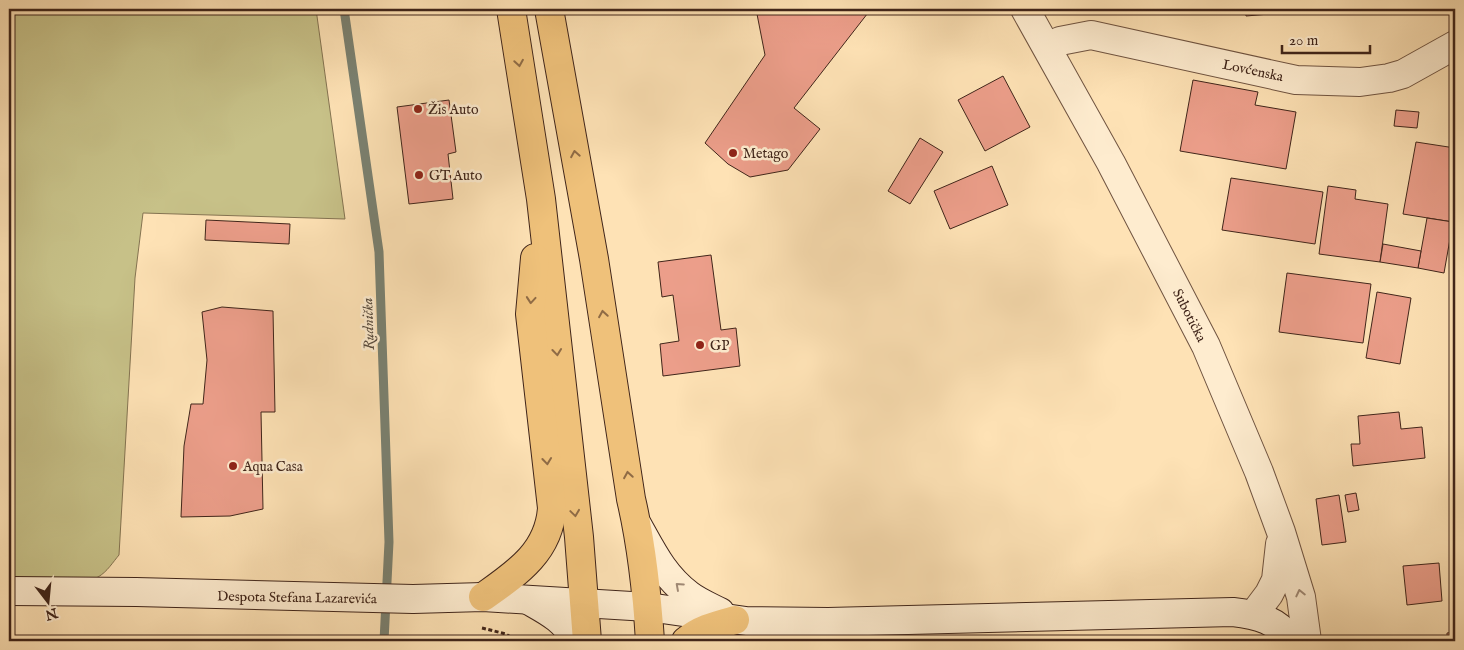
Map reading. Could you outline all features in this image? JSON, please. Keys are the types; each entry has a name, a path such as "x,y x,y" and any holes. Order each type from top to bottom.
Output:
{"main road":[{"path":"511,9 541,199 585,602 587,641"},
{"path":"549,9 594,258 636,523 648,607 650,641"},
{"path":"483,597 506,581 531,559 541,545 551,522 552,508 530,314 541,199"},
{"path":"686,641 711,626 735,620"}],"street":[{"name":"Subotička","path":"1025,9 1111,163 1206,346 1259,472 1281,532 1301,597 1307,641"},
{"name":"Lovćenska","path":"1048,48 1074,37 1091,35 1296,80 1360,82 1403,74 1455,45"},
{"path":"636,523 658,563 674,581 690,596 735,620"},
{"path":"1281,532 1276,580 1269,594 1254,614 1271,621 1293,641"},
{"name":"Despota Stefana Lazarevića","path":"9,591 136,592 413,600 483,597 648,607 735,620 828,622 1234,612 1254,614"},
{"path":"527,599 556,616 570,630 576,641"}],"shaded area":[{"path":"9,9 316,9 345,219 143,213 135,278 119,555 107,570 90,580 55,582 9,580"}],"building":[{"path":"756,9 871,9 794,108 820,129 788,170 750,177 728,164 705,143 765,55"},
{"path":"1245,9 1292,9 1293,12 1246,16"},
{"path":"1003,76 1030,127 985,151 958,100"},
{"path":"1193,80 1258,92 1255,105 1296,112 1286,169 1180,151"},
{"path":"449,100 456,152 448,154 453,199 409,204 397,107"},
{"path":"1396,110 1419,112 1417,128 1394,126"},
{"path":"920,138 943,152 910,204 888,191"},
{"path":"1416,142 1455,148 1455,207 1453,222 1403,214"},
{"path":"992,166 1008,205 950,229 934,191"},
{"path":"1231,178 1323,192 1315,244 1222,230"},
{"path":"1328,186 1356,190 1355,199 1388,204 1380,262 1319,254"},
{"path":"1427,218 1453,222 1444,273 1418,268"},
{"path":"206,220 290,224 289,244 205,240"},
{"path":"1383,244 1421,251 1418,268 1380,262"},
{"path":"711,255 721,330 736,328 740,366 663,376 660,344 679,341 673,295 662,297 658,262"},
{"path":"1287,273 1371,284 1363,343 1279,332"},
{"path":"1377,292 1411,298 1400,364 1366,358"},
{"path":"222,307 273,311 275,412 261,412 263,509 230,516 181,517 184,446 191,404 203,404 207,360 202,312"},
{"path":"1399,412 1401,429 1422,427 1425,458 1353,466 1351,444 1360,444 1358,416"},
{"path":"1356,493 1359,510 1348,512 1345,495"},
{"path":"1339,495 1346,542 1322,545 1316,499"},
{"path":"1439,563 1442,601 1407,605 1403,566"},
{"path":"1455,632 1455,641 1447,641 1447,633"}],"waterway":[{"name":"Rudnička","path":"344,9 379,252 389,542 384,641"}],"place":[{"name":"Žis Auto","path":"418,109"},
{"name":"Metago","path":"733,153"},
{"name":"GT Auto","path":"419,175"},
{"name":"GP","path":"700,345"},
{"name":"Aqua Casa","path":"233,466"}]}
